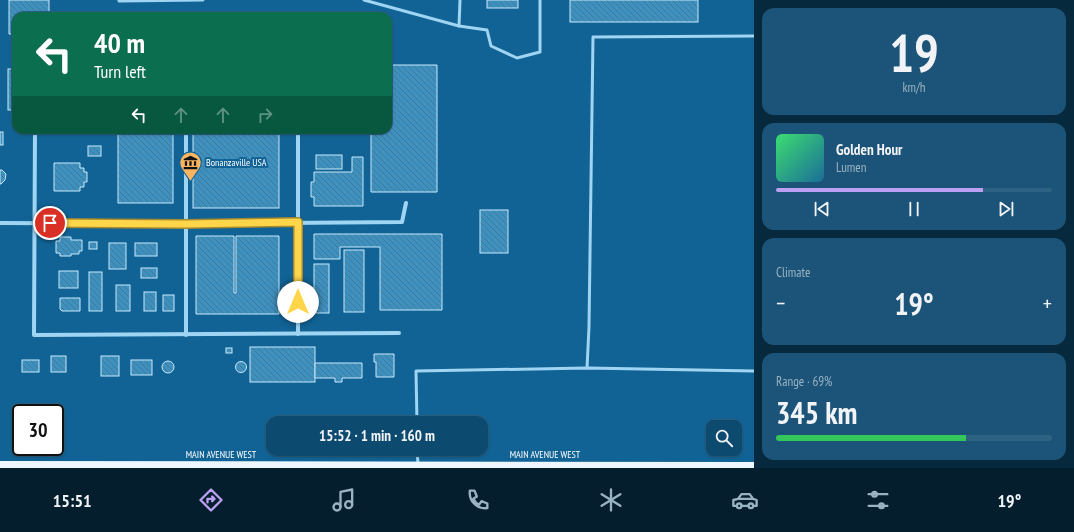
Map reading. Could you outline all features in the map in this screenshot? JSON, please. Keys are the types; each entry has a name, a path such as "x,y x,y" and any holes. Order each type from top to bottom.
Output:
{"main road":[{"name":"MAIN AVENUE WEST","path":"0,466 754,467"}],"street":[{"path":"35,134 34,335 399,333"},
{"path":"186,134 186,335"},
{"path":"298,134 298,334"},
{"path":"0,222 186,224 402,222 406,203"}],"lane":[{"path":"119,0 203,0"},
{"path":"364,0 459,26 487,30 490,46 517,58 540,52 540,0"},
{"path":"459,26 460,0"},
{"path":"587,368 589,327 593,37 754,36"},
{"path":"417,416 416,371 587,368 754,371"},
{"path":"417,456 418,466"}],"building":[{"path":"9,0 49,0 49,12 12,12 12,34 9,34"},
{"path":"487,0 518,0 518,8 487,8"},
{"path":"570,0 698,0 698,22 570,22"},
{"path":"392,65 437,65 437,192 371,192 371,134 392,134"},
{"path":"8,69 12,69 12,110 8,110"},
{"path":"0,132 3,132 3,145 0,145"},
{"path":"118,134 173,134 173,203 118,203"},
{"path":"193,134 279,134 279,208 193,208"},
{"path":"88,146 101,146 101,156 88,156"},
{"path":"316,155 342,155 342,169 316,169"},
{"path":"352,157 363,157 363,206 314,206 314,197 311,197 311,182 314,182 314,172 352,172"},
{"path":"54,163 80,163 80,168 84,168 84,172 87,172 87,182 84,182 84,187 80,187 80,191 54,191"},
{"path":"0,170 6,174 5,180 1,184 0,184"},
{"path":"480,210 508,210 508,253 480,253"},
{"path":"314,234 442,234 442,310 380,310 380,247 340,247 340,259 314,259"},
{"path":"196,236 234,236 234,293 236,293 236,236 279,236 279,314 196,314"},
{"path":"60,237 71,237 71,240 82,240 82,251 79,251 79,254 71,254 71,256 60,256 60,253 56,253 56,241 60,241"},
{"path":"89,242 97,242 97,249 89,249"},
{"path":"109,243 126,243 126,269 109,269"},
{"path":"135,243 157,243 157,256 135,256"},
{"path":"344,250 364,250 364,312 344,312"},
{"path":"314,264 329,264 329,313 314,313"},
{"path":"141,268 157,268 157,278 141,278"},
{"path":"59,271 78,271 78,288 59,288"},
{"path":"89,272 102,272 102,311 89,311"},
{"path":"116,285 130,285 130,311 116,311"},
{"path":"144,292 156,292 156,311 144,311"},
{"path":"163,295 174,295 174,311 163,311"},
{"path":"60,298 80,298 80,311 62,311 60,309"},
{"path":"250,347 315,347 315,382 250,382"},
{"path":"226,348 232,348 232,353 226,353"},
{"path":"374,354 394,354 394,377 376,377 376,362 374,362"},
{"path":"51,356 66,356 66,372 51,372"},
{"path":"101,356 119,356 119,376 101,376"},
{"path":"22,360 39,360 39,372 22,372"},
{"path":"131,360 152,360 152,375 131,375"},
{"path":"170,361 173,362 173,372 166,373 163,372 162,365 163,362"},
{"path":"241,361 245,363 247,367 245,371 241,373 237,371 235,367 237,363"},
{"path":"315,363 362,363 362,378 342,378 342,382 335,382 335,378 315,378"}],"place":[{"name":"Bonanzaville USA","path":"191,182"}],"route":[{"path":"50,223 186,224 298,222 298,302"}]}
